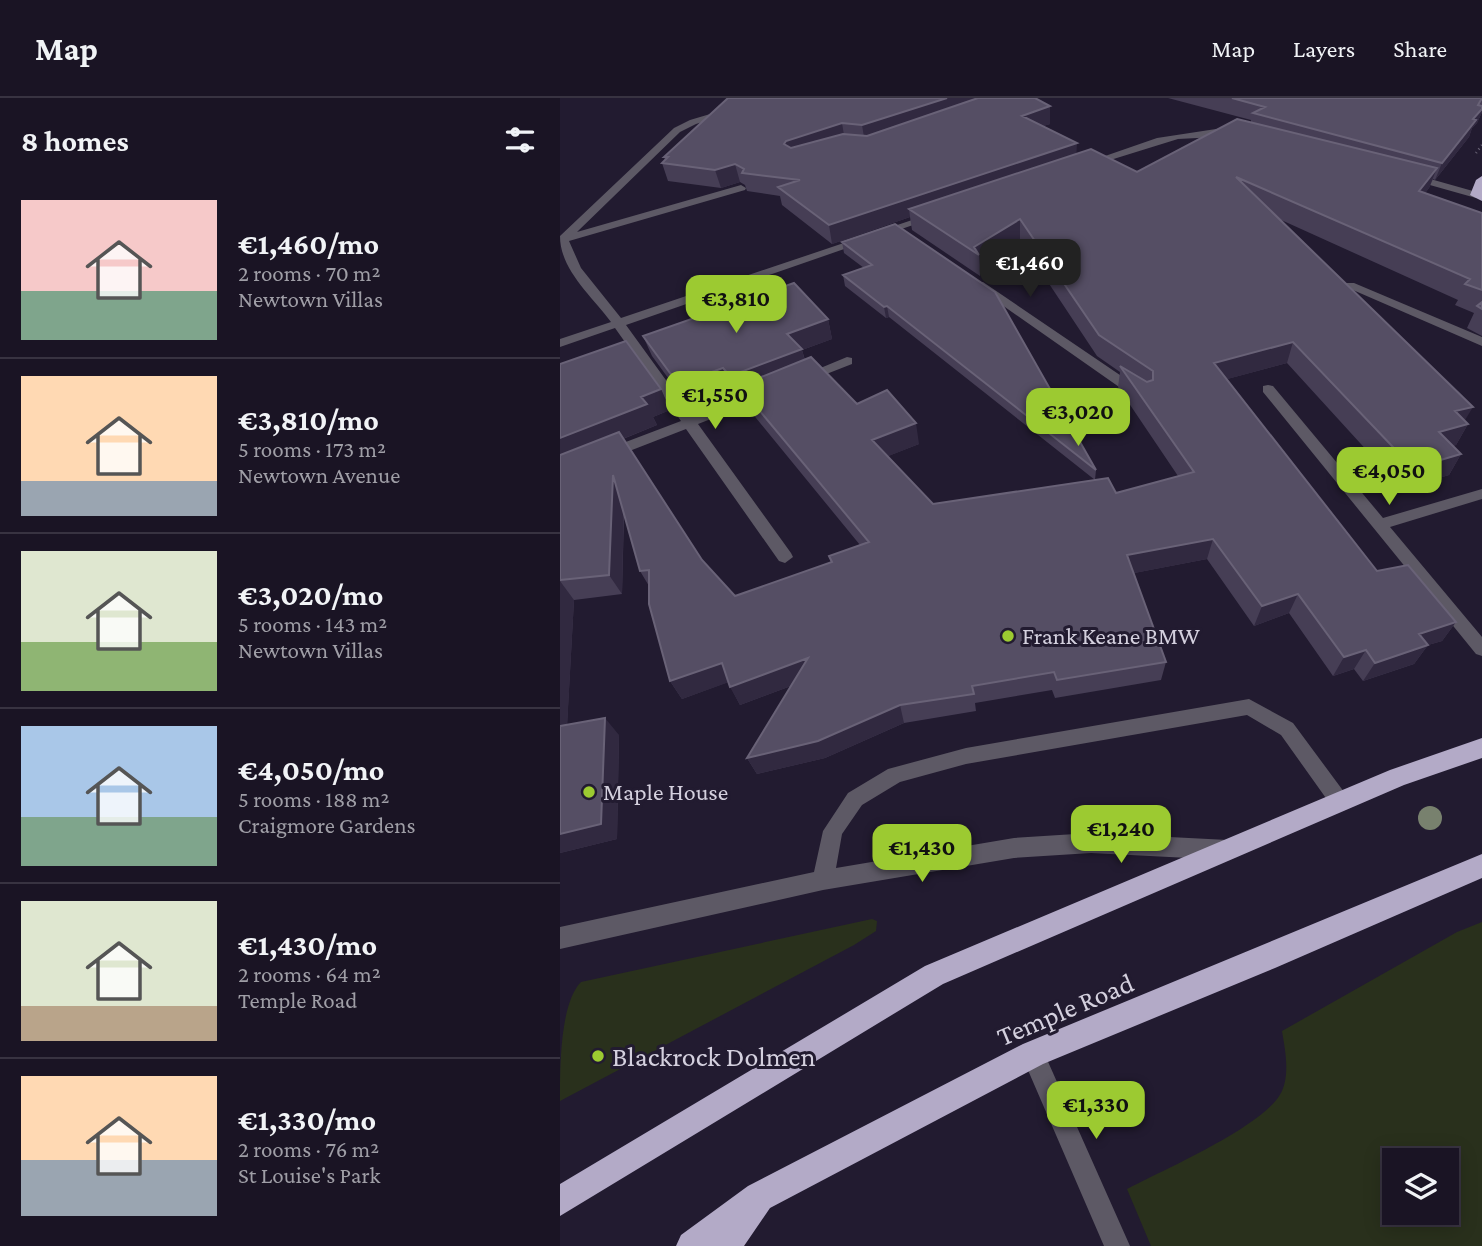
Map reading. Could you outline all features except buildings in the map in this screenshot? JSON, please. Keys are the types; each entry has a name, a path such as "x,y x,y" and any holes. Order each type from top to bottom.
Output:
{"highway":[{"path":"1479,196 1482,180"},
{"path":"560,1201 934,975 1398,777 1482,748"},
{"name":"Temple Road","path":"692,1246 760,1197 1033,1054 1266,959 1482,866"},
{"path":"726,1246 760,1197"}],"street":[{"path":"774,98 693,122 677,130 563,239 563,248 785,557"},
{"path":"1073,169 1168,136 1219,131 1244,134"},
{"path":"1402,174 1479,196"},
{"path":"563,239 741,188"},
{"path":"560,343 948,211"},
{"path":"898,228 909,236"},
{"path":"965,274 1143,397"},
{"path":"1350,285 1482,342"},
{"path":"560,473 847,361"},
{"path":"1268,388 1482,649"},
{"path":"1380,524 1482,494"},
{"path":"823,880 833,831 855,799 895,775 965,756 1249,707 1287,729 1340,802"},
{"path":"560,938 823,880 1014,848 1091,843 1228,850"},
{"path":"1033,1054 1117,1246"}],"green space":[{"path":"872,919 877,921 876,931 854,945 560,1101 565,1020 574,992 581,982"},
{"path":"1482,922 1482,1246 1151,1246 1127,1189 1212,1146 1257,1118 1273,1104 1282,1091 1286,1077 1282,1031 1457,932"}],"place":[{"name":"Frank Keane BMW","path":"1008,636"},
{"name":"Maple House","path":"589,792"},
{"name":"Blackrock Dolmen","path":"598,1056"}]}
